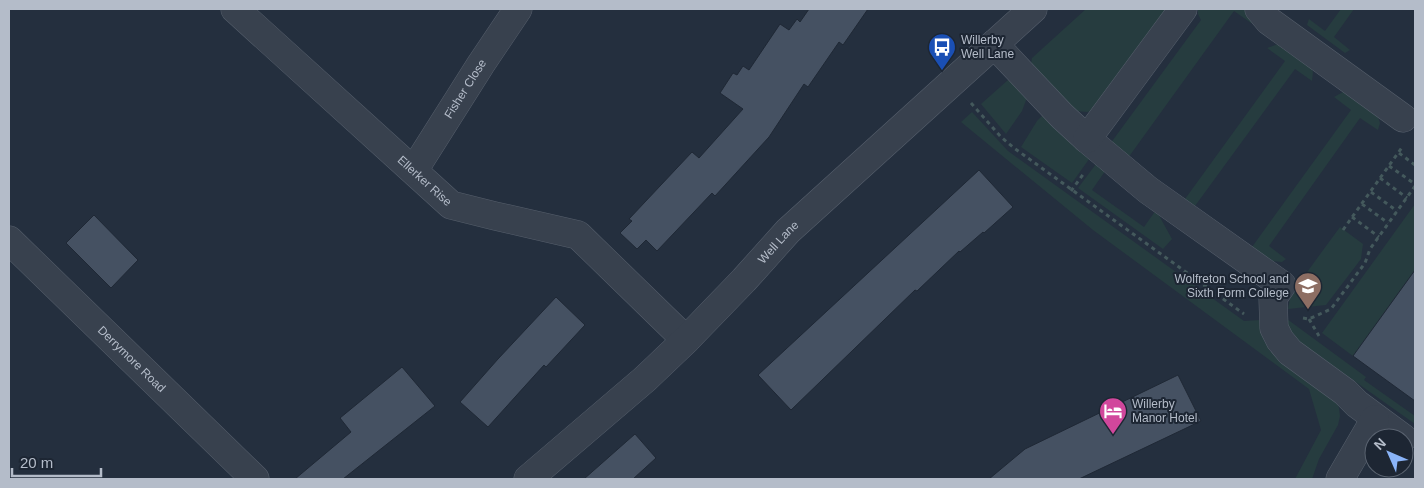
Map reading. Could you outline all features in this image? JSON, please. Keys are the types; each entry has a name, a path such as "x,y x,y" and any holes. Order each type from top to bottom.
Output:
{"street":[{"name":"Ellerker Rise","path":"235,9 451,205 578,235 686,340"},
{"name":"Fisher Close","path":"414,170 518,9"},
{"name":"Well Lane","path":"528,479 646,379 744,280 788,231 1033,9"},
{"path":"1086,139 1183,9"},
{"path":"1259,9 1270,21 1403,118"},
{"path":"994,44 1086,139 1148,190 1282,285 1273,298 1274,328 1280,340 1290,352 1389,428"},
{"name":"Derrymore Road","path":"9,240 255,479"},
{"path":"1340,479 1375,419"}],"path":[{"path":"950,84 977,108 1001,137 1014,148 1244,314 1252,314"},
{"path":"1343,230 1399,152 1415,165"},
{"path":"1319,337 1309,319 1332,309 1365,263 1370,249 1415,185 1389,166"},
{"path":"1380,178 1407,198"},
{"path":"1371,192 1397,211"},
{"path":"1362,204 1388,223"},
{"path":"1352,217 1379,237"}],"green space":[{"path":"1086,9 1172,9 1098,109 1087,112 1075,111 1031,64 1032,58"},
{"path":"1198,9 1244,9 1249,12 1252,20 1251,23 1234,11 1128,158 1110,144 1201,20"},
{"path":"1341,9 1354,9 1334,37 1350,50 1345,53 1307,25 1309,19 1325,31"},
{"path":"1278,44 1311,68 1313,72 1312,81 1295,69 1195,206 1185,199 1285,61 1267,48"},
{"path":"1008,80 1013,81 1028,95 1022,111 1006,134 981,104"},
{"path":"1343,92 1348,93 1377,114 1380,123 1378,130 1360,118 1269,246 1286,259 1282,262 1272,261 1252,247 1351,110 1334,97"},
{"path":"972,112 1008,151 1244,321 1260,320 1264,341 1270,351 1336,401 1340,416 1338,425 1319,459 1312,479 1295,479 1321,430 1309,389 1093,230 961,122"},
{"path":"1045,113 1092,155 1072,183 1021,147 1037,121"},
{"path":"1099,160 1108,167 1092,190 1144,227 1156,210 1172,239 1163,249 1078,188"},
{"path":"1415,204 1415,270 1353,356 1322,333"},
{"path":"1340,227 1363,244 1361,259 1326,305 1288,309 1291,294"},
{"path":"1287,319 1366,377 1364,380 1415,416 1415,424 1298,341 1290,331"}],"building":[{"path":"809,9 868,9 843,45 839,42 808,87 804,84 769,137 715,196 712,193 657,251 646,240 637,249 620,233 632,221 629,219 692,152 699,158 743,109 720,93 733,73 737,75 743,66 749,70 780,24 789,30 797,19 800,22"},
{"path":"979,170 1013,207 984,233 959,251 917,291 915,290 791,410 758,375"},
{"path":"94,215 138,260 111,288 66,243"},
{"path":"1415,270 1415,401 1353,356"},
{"path":"556,297 585,325 546,367 544,365 488,427 460,402"},
{"path":"402,367 435,406 343,479 295,479 351,432 340,418"},
{"name":"Willerby Manor Hotel","path":"1178,375 1201,421 1079,479 989,479 1025,449"},
{"path":"635,434 656,458 633,479 584,479"}],"place":[{"name":"Willerby Well Lane","path":"942,71"},
{"name":"Wolfreton School and Sixth Form College","path":"1308,310"},
{"name":"Willerby Manor Hotel","path":"1113,435"}]}
